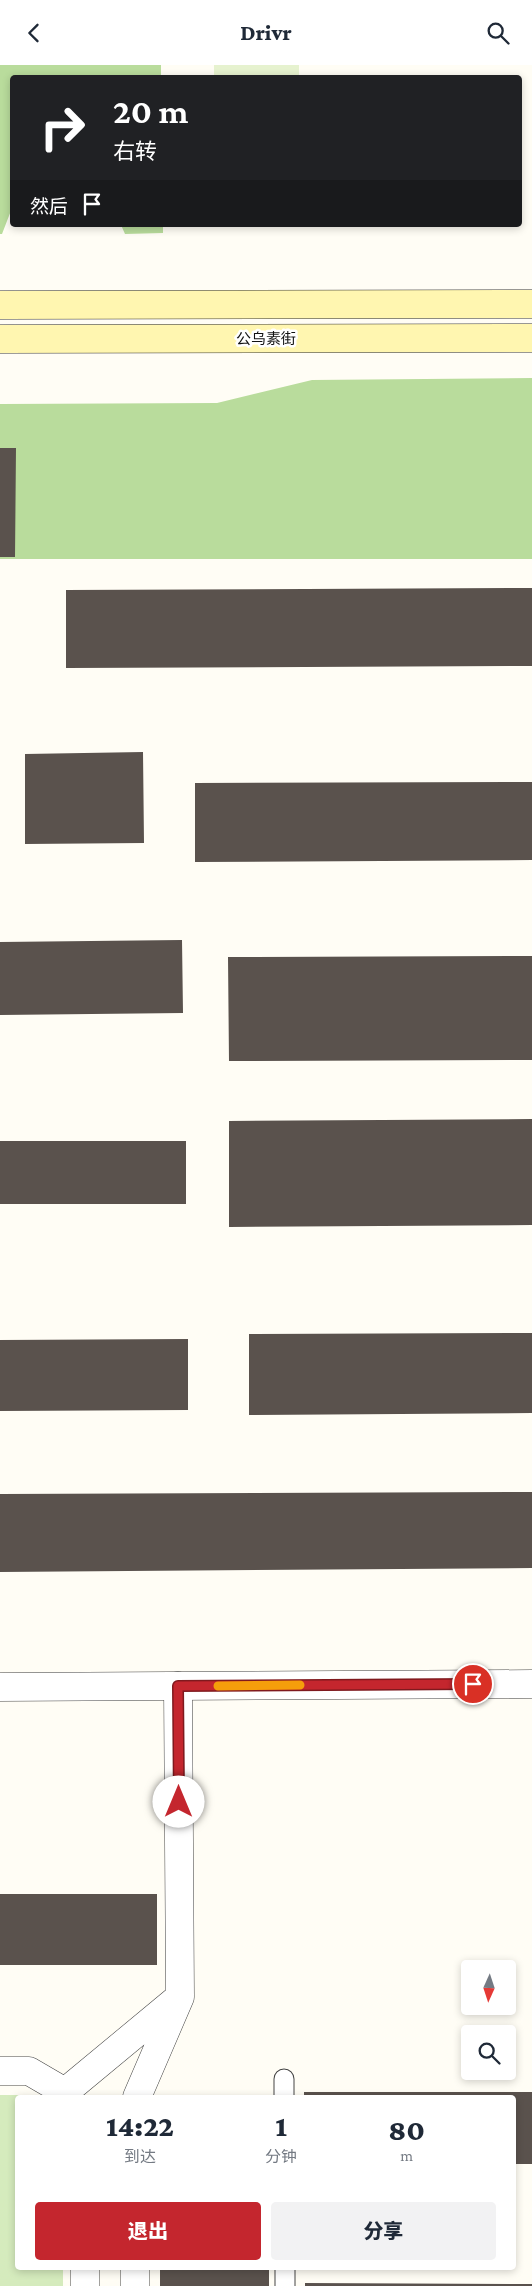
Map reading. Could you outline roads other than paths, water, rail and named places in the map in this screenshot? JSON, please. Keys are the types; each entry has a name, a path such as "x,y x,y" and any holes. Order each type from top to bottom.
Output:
{"main road":[{"path":"0,305 532,304"},
{"name":"公乌素街","path":"0,339 532,338"}],"street":[{"path":"0,1687 532,1684"},
{"path":"137,2095 180,1997 178,1686"},
{"path":"0,2071 29,2071 67,2095 180,1997"},
{"path":"85,2270 85,2286"},
{"path":"135,2270 135,2286"}],"lane":[{"path":"284,2079 284,2095"},
{"path":"285,2270 285,2286"}]}
